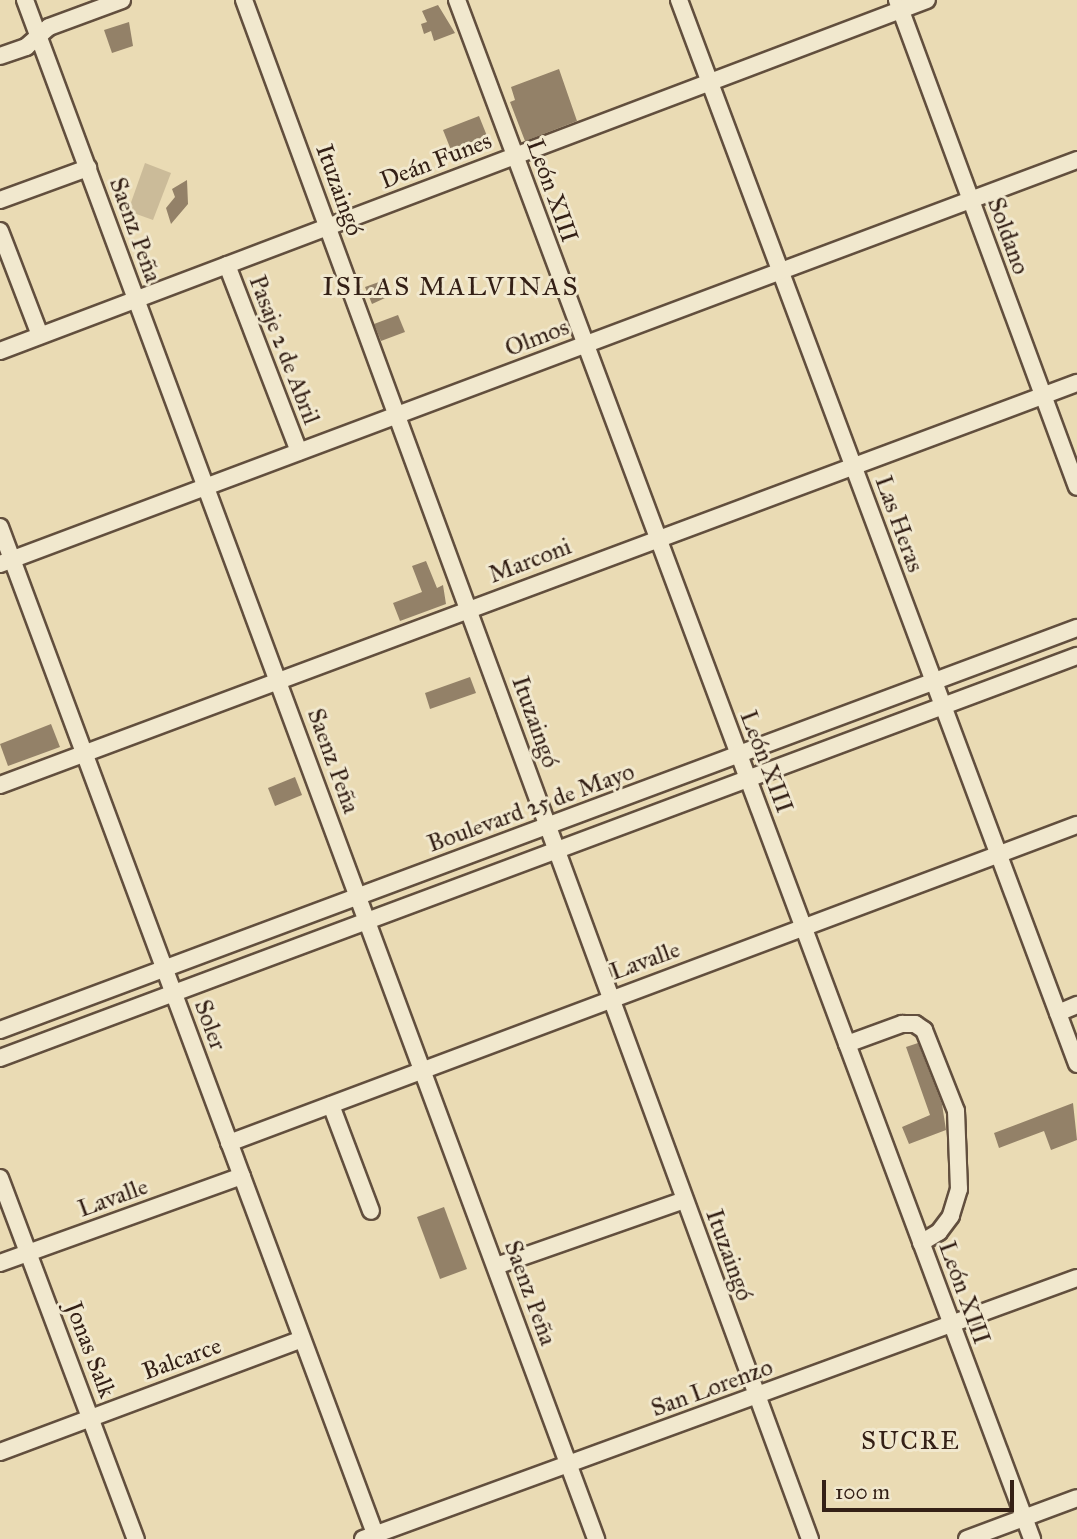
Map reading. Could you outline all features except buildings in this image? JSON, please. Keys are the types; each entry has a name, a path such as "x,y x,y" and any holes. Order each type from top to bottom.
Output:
{"street":[{"name":"Saenz Peña","path":"25,0 596,1539"},
{"path":"0,56 26,47 49,27 122,0"},
{"name":"Ituzaingó","path":"244,0 810,1539"},
{"name":"León XIII","path":"457,0 1032,1539"},
{"name":"Las Heras","path":"679,0 1077,1065"},
{"name":"Deán Funes","path":"0,351 710,82 899,5 927,0"},
{"name":"Soldano","path":"899,5 1077,487"},
{"name":"Olmos","path":"6,562 1077,160"},
{"path":"0,200 88,169"},
{"path":"0,231 40,335"},
{"name":"Pasaje 2 de Abril","path":"227,265 299,452"},
{"name":"Marconi","path":"0,785 658,537 1077,383"},
{"name":"Soler","path":"0,527 6,562 84,753 302,1339 372,1537"},
{"name":"Boulevard 25 de Mayo","path":"0,1030 1077,628"},
{"name":"Boulevard 25 de Mayo","path":"0,1058 1077,656"},
{"name":"Lavalle","path":"229,1143 1077,825"},
{"path":"1058,1013 1077,1005"},
{"path":"847,1044 915,1024 924,1030 956,1111 959,1189 951,1216 939,1232 921,1243"},
{"path":"331,1105 371,1211"},
{"name":"Lavalle","path":"0,1263 242,1176"},
{"name":"Jonas Salk","path":"0,1178 136,1539"},
{"path":"496,1266 684,1200"},
{"name":"San Lorenzo","path":"372,1537 1077,1278"},
{"name":"Balcarce","path":"0,1452 302,1339"},
{"path":"967,1539 1077,1498"}],"shaded area":[{"path":"145,163 171,173 153,220 128,211"}],"district":[{"name":"ISLAS MALVINAS","path":"451,287"},
{"name":"SUCRE","path":"911,1441"}]}
